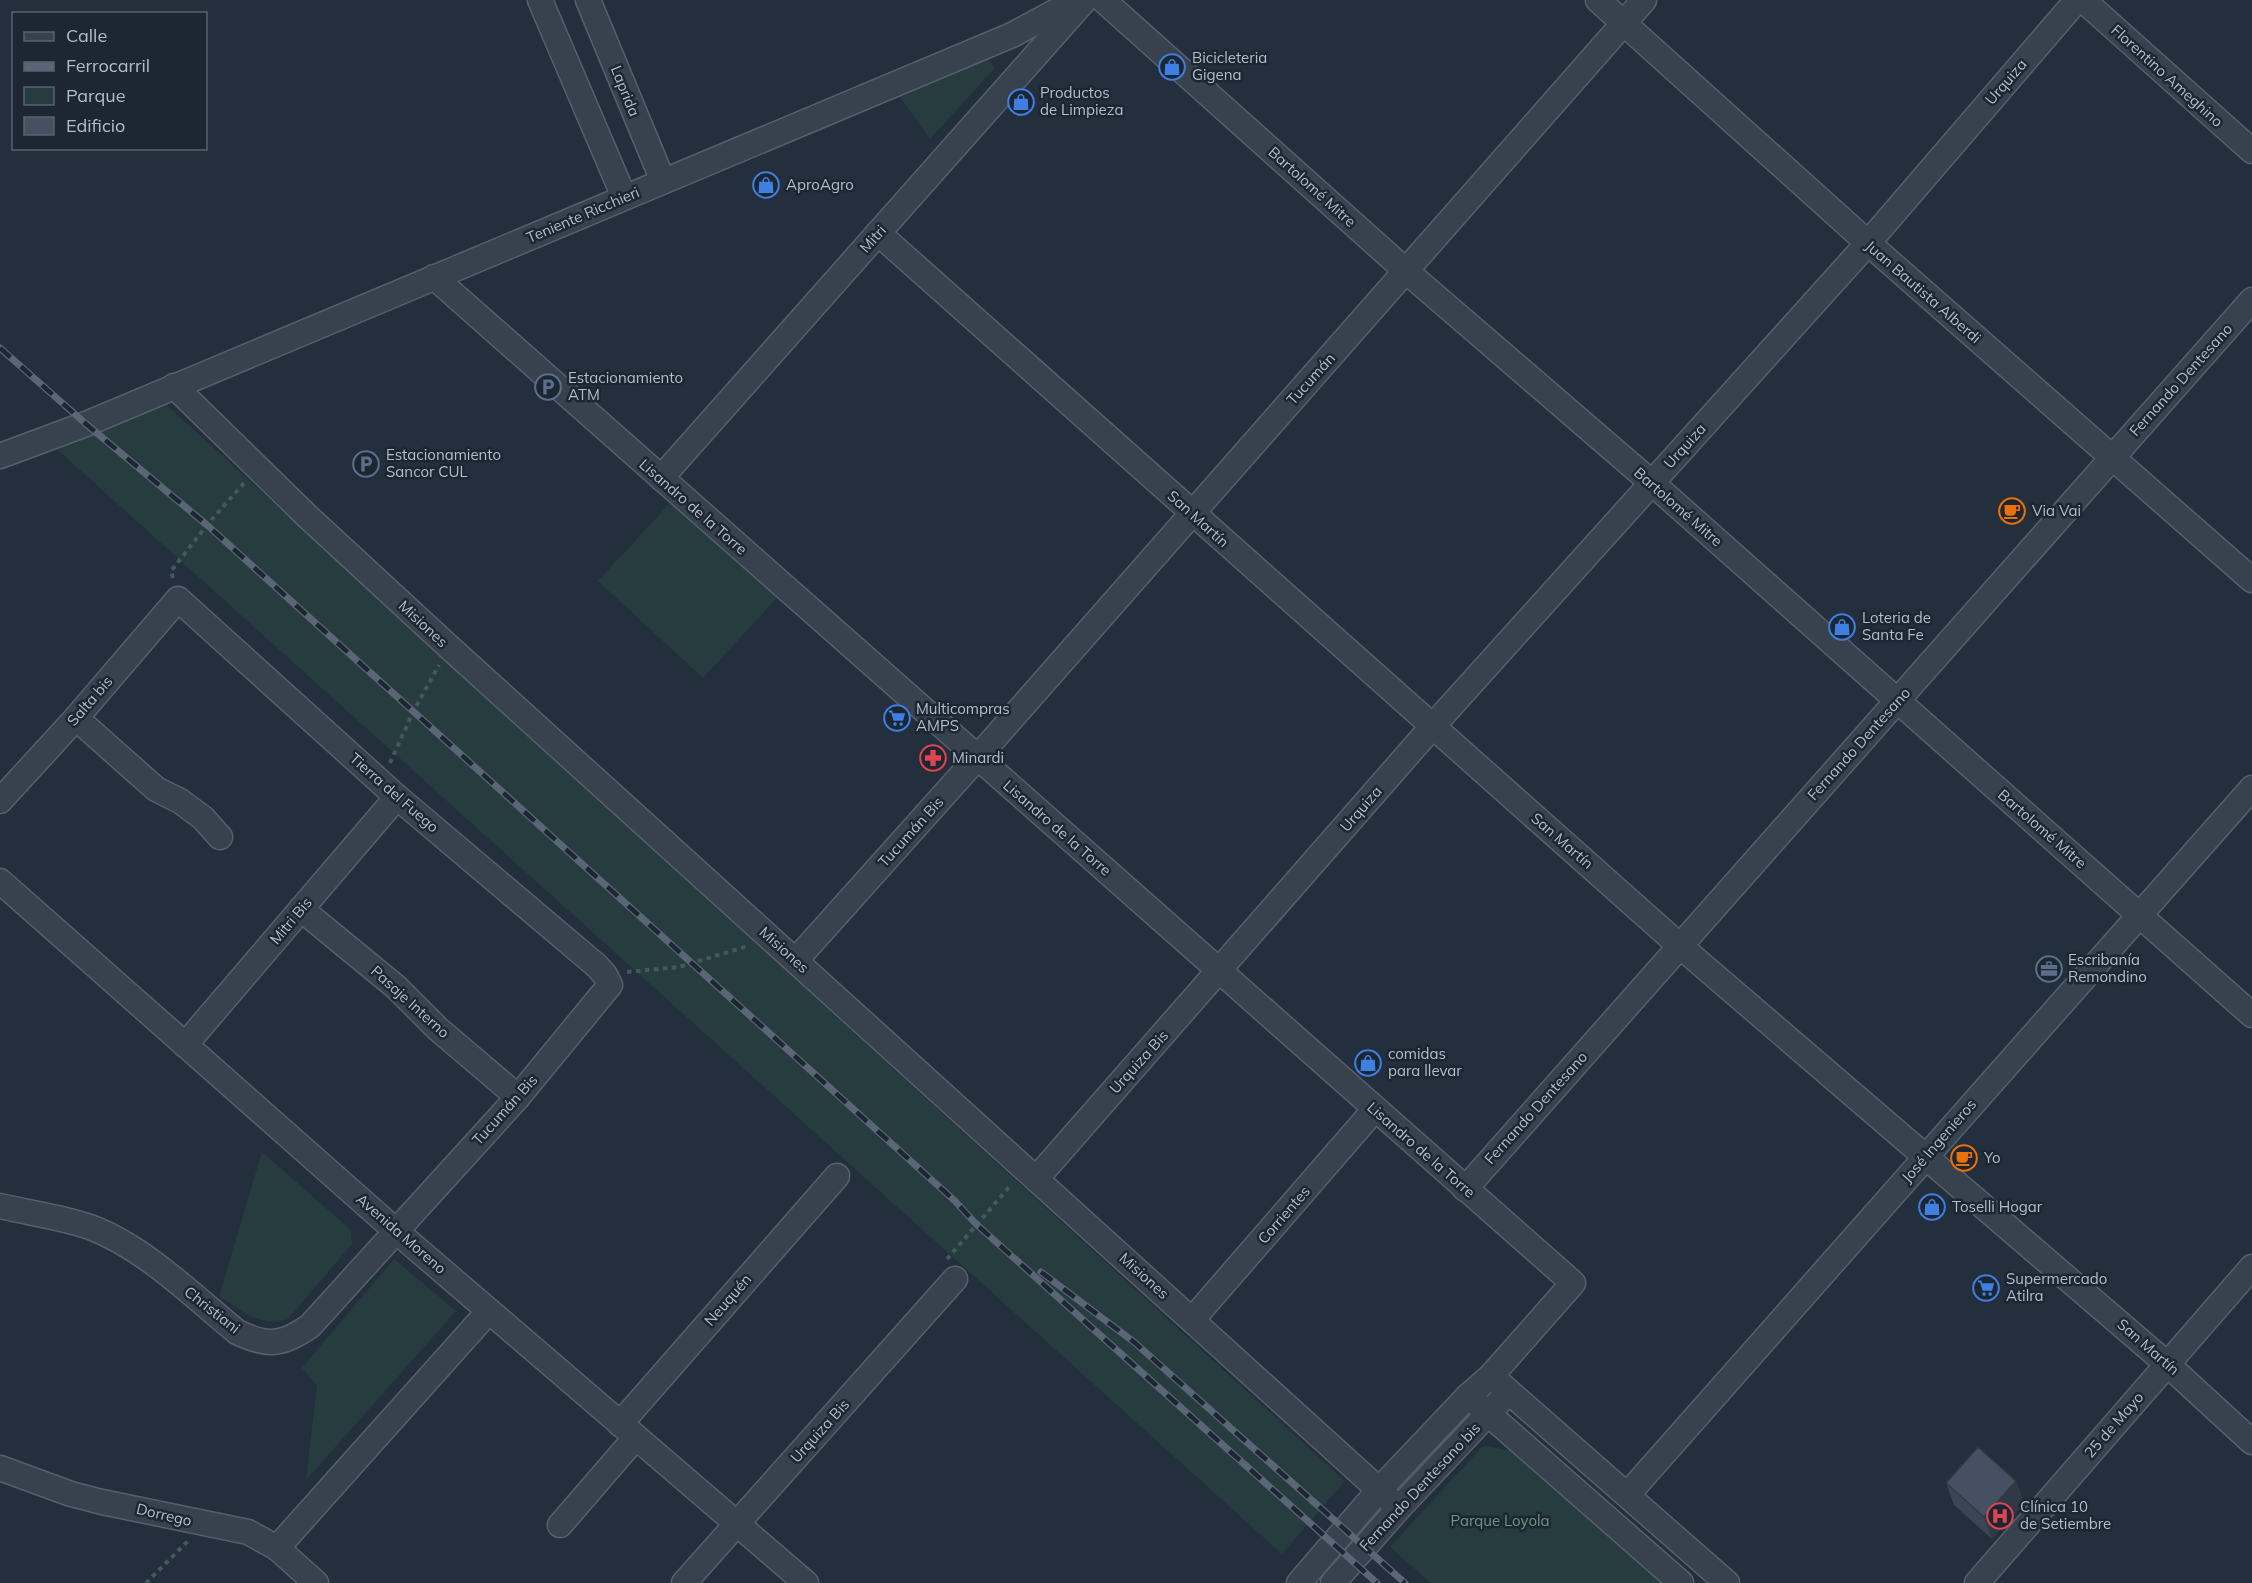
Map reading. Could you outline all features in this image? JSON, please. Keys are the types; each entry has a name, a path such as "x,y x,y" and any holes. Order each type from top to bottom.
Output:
{"street":[{"path":"540,0 624,197"},
{"name":"Laprida","path":"588,0 663,181"},
{"name":"Teniente Ricchieri","path":"0,456 86,423 434,278 1012,34 1077,0"},
{"name":"Mitri","path":"661,478 1086,0"},
{"name":"Bartolomé Mitre","path":"1103,0 1406,271 1652,483 2252,1015"},
{"name":"Juan Bautista Alberdi","path":"1598,0 1868,243 2252,580"},
{"name":"Tucumán","path":"977,758 1644,0"},
{"name":"Urquiza","path":"1220,972 1432,727 1868,243 2077,0"},
{"name":"Florentino Ameghino","path":"2083,0 2252,151"},
{"name":"San Martín","path":"878,233 1680,946 1926,1155 2167,1364 2252,1442"},
{"name":"Lisandro de la Torre","path":"434,278 1573,1283 1491,1376"},
{"name":"Fernando Dentesano","path":"1465,1189 2252,300"},
{"name":"Misiones","path":"174,386 449,647 1399,1508"},
{"name":"Salta bis","path":"0,801 76,718 178,599"},
{"name":"Tierra del Fuego","path":"178,599 389,790 597,966 610,985"},
{"path":"76,718 156,789 180,801 203,818 220,837"},
{"name":"Tucumán Bis","path":"796,960 977,758"},
{"name":"José Ingenieros","path":"1628,1494 2252,788"},
{"name":"Mitri Bis","path":"185,1045 301,909 389,790"},
{"name":"Avenida Moreno","path":"0,881 396,1230 806,1583"},
{"name":"Pasaje Interno","path":"301,909 396,987 438,1029 518,1097"},
{"name":"Urquiza Bis","path":"1030,1175 1220,972"},
{"name":"Tucumán Bis","path":"396,1230 518,1097 610,985"},
{"name":"Corrientes","path":"1192,1320 1376,1110"},
{"name":"Neuquén","path":"560,1525 628,1431 837,1176"},
{"name":"Christiani","path":"0,1206 90,1227 121,1242 148,1259 237,1332 254,1340 269,1343 284,1340 310,1326 396,1230"},
{"name":"25 de Mayo","path":"1977,1583 2252,1267"},
{"name":"Urquiza Bis","path":"684,1583 738,1524 948,1273"},
{"path":"277,1548 489,1311"},
{"path":"1681,1583 1468,1396 1491,1376 1727,1583"},
{"name":"Fernando Dentesano bis","path":"1333,1583 1399,1508 1509,1392"},
{"name":"Fernando Dentesano bis","path":"1299,1583 1379,1490 1468,1396"},
{"name":"Dorrego","path":"0,1468 71,1494 248,1532 277,1548 316,1583"}],"path":[{"path":"178,599 171,571 207,525 258,468"},
{"path":"389,790 413,712 449,647"},
{"path":"610,985 629,971 679,967 752,944 765,933"},
{"path":"948,1273 1030,1175"},
{"path":"146,1583 205,1524"}],"green space":[{"path":"985,56 995,68 930,139 894,89"},
{"path":"159,398 1345,1481 1282,1554 49,442"},
{"path":"673,500 778,597 703,678 598,581"},
{"path":"262,1152 351,1230 352,1244 288,1319 278,1321 260,1320 219,1296"},
{"path":"394,1259 456,1311 306,1480 317,1385 302,1368"},
{"name":"Parque Loyola","path":"1483,1446 1516,1451 1665,1583 1431,1583 1390,1547"}],"building":[{"path":"1978,1447 2016,1481 1984,1517 1946,1483"}],"railway":[{"path":"0,348 86,424 207,525 955,1201 976,1224 1377,1583"},
{"path":"1041,1272 1134,1342 1405,1583"}],"place":[{"name":"Bicicleteria Gigena","path":"1172,67"},
{"name":"Productos de Limpieza","path":"1021,102"},
{"name":"AproAgro","path":"766,185"},
{"name":"Estacionamiento ATM","path":"548,387"},
{"name":"Estacionamiento Sancor CUL","path":"366,464"},
{"name":"Via Vai","path":"2012,511"},
{"name":"Loteria de Santa Fe","path":"1842,627"},
{"name":"Multicompras AMPS","path":"897,718"},
{"name":"Minardi","path":"933,758"},
{"name":"Escribanía Remondino","path":"2049,969"},
{"name":"comidas para llevar","path":"1368,1063"},
{"name":"Yo","path":"1964,1158"},
{"name":"Toselli Hogar","path":"1932,1207"},
{"name":"Supermercado Atilra","path":"1986,1288"},
{"name":"Clínica 10 de Setiembre","path":"2000,1516"}]}
